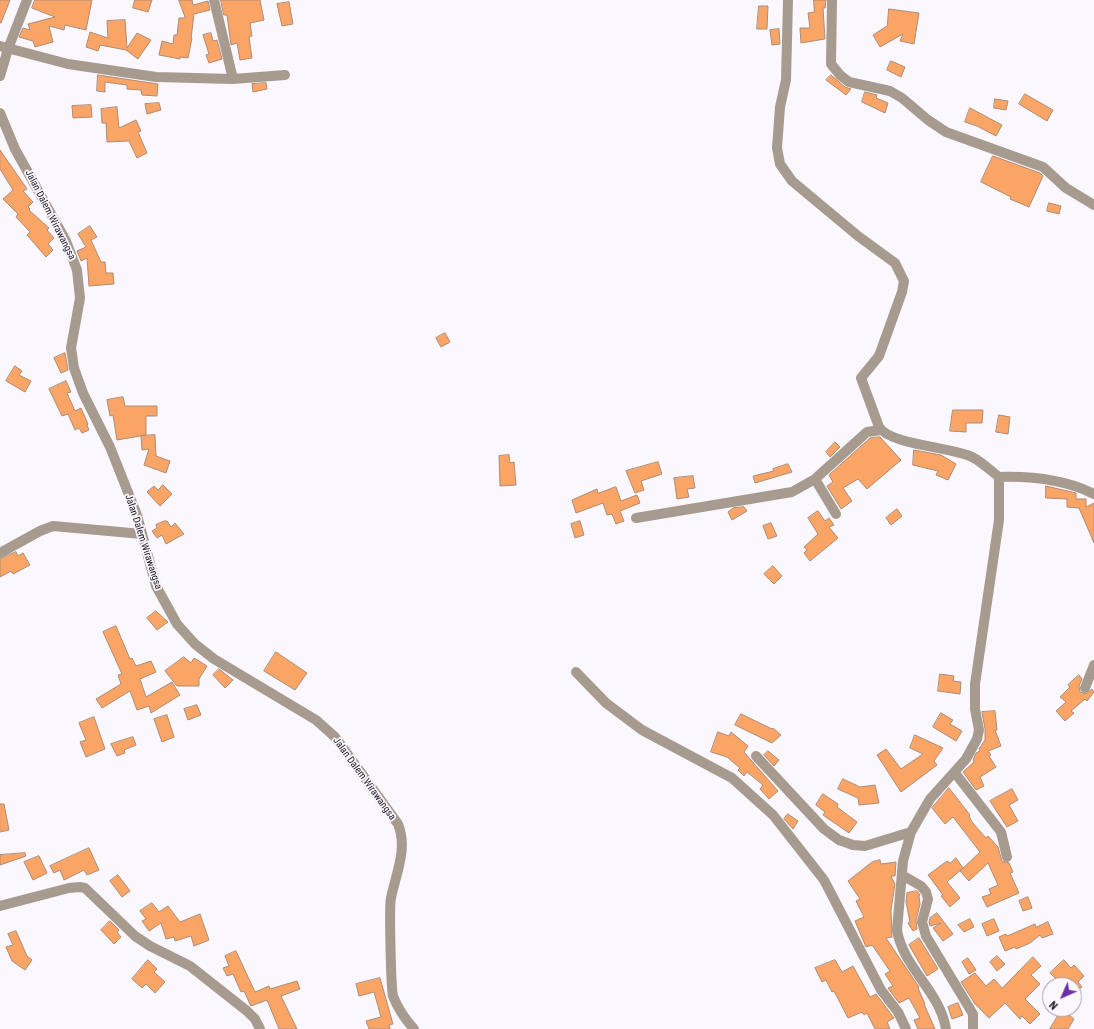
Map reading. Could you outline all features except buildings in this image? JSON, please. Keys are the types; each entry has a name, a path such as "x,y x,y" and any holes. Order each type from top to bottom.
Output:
{"street":[{"path":"0,76 4,48 28,0"},
{"path":"214,0 233,79"},
{"path":"788,0 786,80 780,107 777,148 780,164 792,181 858,236 895,263 904,281 902,292 879,356 861,378 880,430"},
{"path":"832,0 831,64 840,76 858,85 890,91 902,98 928,120 946,132 1042,167 1066,188 1094,205"},
{"path":"4,48 68,64 156,77 233,79 285,75"},
{"name":"Jalan Dalem Wirawangsa","path":"0,113 15,149 66,241 78,270 80,298 71,348 74,368 83,393 110,447 137,515 156,586 177,624 195,644 214,659 316,720 335,737 398,824 402,834 403,844 390,900 393,994 401,1014 414,1029"},
{"path":"636,518 784,495 799,489 814,479 867,432 880,430 908,441 972,457 999,478 1021,476 1056,480 1082,488 1094,494"},
{"path":"946,1029 935,999 902,950 898,941 897,930 903,861 911,832 930,799 955,773 973,749 979,730 975,709 975,684 999,520 999,478"},
{"path":"814,479 836,514"},
{"path":"0,553 40,531 53,526 142,534"},
{"path":"1085,688 1094,665"},
{"path":"576,672 606,703 642,730 732,778 773,815 824,880 881,990 898,1012 906,1029"},
{"path":"756,756 824,829 839,840 852,845 865,846 911,832"},
{"path":"955,773 1001,832 1007,857"},
{"path":"902,875 921,886 926,892 928,898 922,922 926,936 973,1014 973,1029"},
{"path":"0,906 69,888 85,888 135,936 150,946 190,966 252,1016 260,1029"}]}
